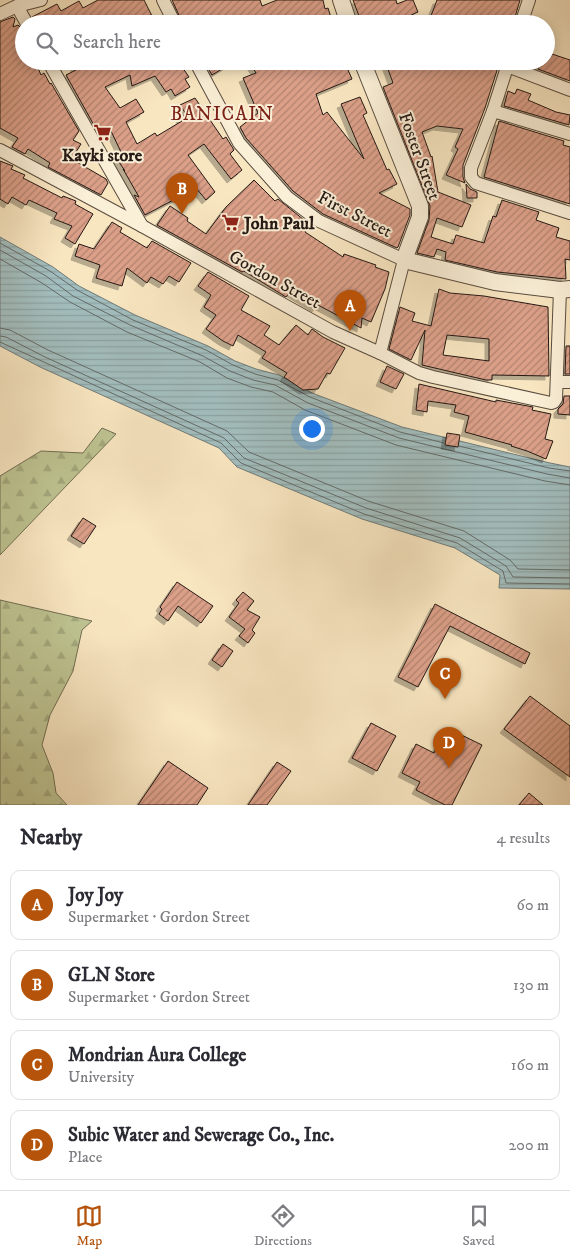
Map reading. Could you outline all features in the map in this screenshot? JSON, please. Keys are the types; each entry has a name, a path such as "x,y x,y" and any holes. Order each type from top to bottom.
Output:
{"street":[{"path":"0,14 17,6 41,0"},
{"path":"162,0 170,15"},
{"path":"341,0 346,15"},
{"path":"524,15 529,0"},
{"path":"17,6 22,15"},
{"path":"53,70 142,226"},
{"name":"First Street","path":"200,70 239,143 287,197 320,221 404,260 495,282 565,290"},
{"name":"Foster Street","path":"366,70 420,206 420,217 404,260 380,353"},
{"path":"506,70 493,111 471,168 471,177 476,183 570,213"},
{"path":"522,70 570,90"},
{"path":"493,111 570,134"},
{"name":"Gordon Street","path":"0,150 333,332 380,353 418,373 551,403 556,399 565,290"},
{"path":"557,382 570,382"}],"green space":[{"path":"102,428 116,434 0,555 0,476 41,451 83,453"},
{"path":"0,600 92,621 82,630 73,671 50,715 42,745 53,773 56,793 67,805 0,805"}],"water":[{"path":"0,237 53,267 79,286 135,315 208,346 235,361 279,375 312,393 402,427 570,467 570,589 499,588 500,575 455,548 362,519 237,467 219,448 40,367 0,346"}],"building":[{"path":"98,0 144,0 152,15 36,15 57,4 61,11 79,1 83,8"},
{"path":"172,0 260,0 262,6 277,0 323,0 325,9 328,8 330,15 179,15"},
{"path":"353,0 396,0 397,4 413,0 418,12 411,15 359,15"},
{"path":"437,0 520,0 516,15 431,15"},
{"path":"13,17 15,19 13,27 15,26 15,70 39,70 41,75 44,73 51,83 79,131 73,140 81,144 76,152 79,154 75,161 106,179 108,183 101,195 48,167 50,163 28,149 25,154 12,147 18,138 0,128 0,22"},
{"path":"555,55 570,60 570,81 541,70 555,70"},
{"path":"76,70 184,70 189,77 185,79 190,87 175,96 171,89 166,92 155,76 132,86 130,75 105,87 120,108 136,99 144,112 126,122 137,144 155,133 157,136 182,121 180,118 186,114 180,105 195,98 223,139 226,137 234,150 230,154 242,170 231,179 204,144 188,155 215,192 206,200 196,188 145,215 134,195 139,197 115,156 121,152 110,129 100,136 66,75"},
{"path":"209,70 220,70 212,75"},
{"path":"254,70 348,70 352,79 316,94 323,115 327,112 364,159 341,104 360,97 367,113 363,115 387,170 389,169 397,184 379,193 410,209 410,215 397,248 323,214 293,191 246,138 240,127 258,113 243,78 256,73"},
{"path":"388,70 497,70 463,165 465,183 446,175 458,149 455,147 463,129 437,126 422,132 432,156 438,192 471,205 462,227 437,218 431,237 453,244 456,235 484,243 493,216 496,217 502,200 539,212 536,220 559,228 556,237 570,241 570,260 565,259 566,279 497,272 445,260 446,252 437,249 434,257 417,253 429,220 430,206 383,87 393,83"},
{"path":"517,89 531,94 528,100 556,112 570,115 569,125 504,106 508,91 515,94"},
{"path":"499,121 564,141 563,145 570,147 570,204 484,177"},
{"path":"0,161 13,166 11,169 25,175 23,178 62,198 63,196 76,201 75,204 93,214 75,244 65,238 72,226 54,219 57,213 29,200 26,205 12,197 8,204 0,199"},
{"path":"254,180 275,201 278,199 304,220 299,224 306,230 305,232 343,257 344,254 376,265 375,267 389,272 385,289 371,322 362,318 361,328 318,305 316,308 290,292 286,297 244,271 242,272 157,225 170,206 188,218 187,221 206,234 226,207"},
{"path":"466,184 470,189 477,192 477,198 467,198"},
{"path":"112,222 122,228 120,232 147,248 152,241 191,263 179,282 169,276 163,284 151,277 147,283 127,268 122,286 96,278 100,265 75,256 79,244 94,249"},
{"path":"208,272 249,296 241,310 270,326 264,335 279,345 296,325 308,335 312,329 345,348 330,374 327,373 318,389 303,390 284,377 287,373 262,358 266,352 238,335 233,346 206,329 216,315 204,307 211,295 198,286"},
{"path":"439,289 450,293 484,296 548,307 549,376 492,375 492,380 486,380 422,365 425,330 411,360 389,349 400,307 415,313 412,321 431,326","holes":["447,335 489,339 489,361 443,355"]},
{"path":"566,346 570,346 570,374 565,374"},
{"path":"387,366 404,374 396,389 380,382"},
{"path":"419,384 496,402 496,400 533,407 532,410 551,414 545,439 553,441 546,459 512,445 465,432 469,416 454,412 456,405 428,401 427,412 416,410"},
{"path":"564,396 570,396 570,415 558,414 558,409 563,404"},
{"path":"447,433 460,435 458,447 445,445"},
{"path":"83,518 96,526 84,544 71,536"},
{"path":"177,582 213,606 201,623 178,606 168,621 159,614 162,609 160,607"},
{"path":"243,592 254,601 247,610 260,617 252,630 255,633 248,643 239,636 245,629 229,617 239,603 236,600"},
{"path":"435,604 530,653 525,664 450,626 418,687 398,677"},
{"path":"223,644 233,651 222,667 212,660"},
{"path":"530,696 570,726 570,777 504,729"},
{"path":"371,723 396,736 377,771 352,758"},
{"path":"447,728 482,745 452,805 445,805 416,790 420,782 402,773 416,744 434,753"},
{"path":"168,761 208,788 197,805 138,805"},
{"path":"277,762 291,771 267,805 248,805"},
{"path":"529,793 543,805 519,805"}],"place":[{"name":"Kayki store","path":"102,132"},
{"name":"GLN Store","path":"182,214"},
{"name":"John Paul","path":"230,223"},
{"name":"Joy Joy","path":"350,331"},
{"name":"Mondrian Aura College","path":"445,699"},
{"name":"Subic Water and Sewerage Co., Inc.","path":"449,768"}],"district":[{"name":"BANICAIN","path":"222,113"}]}
